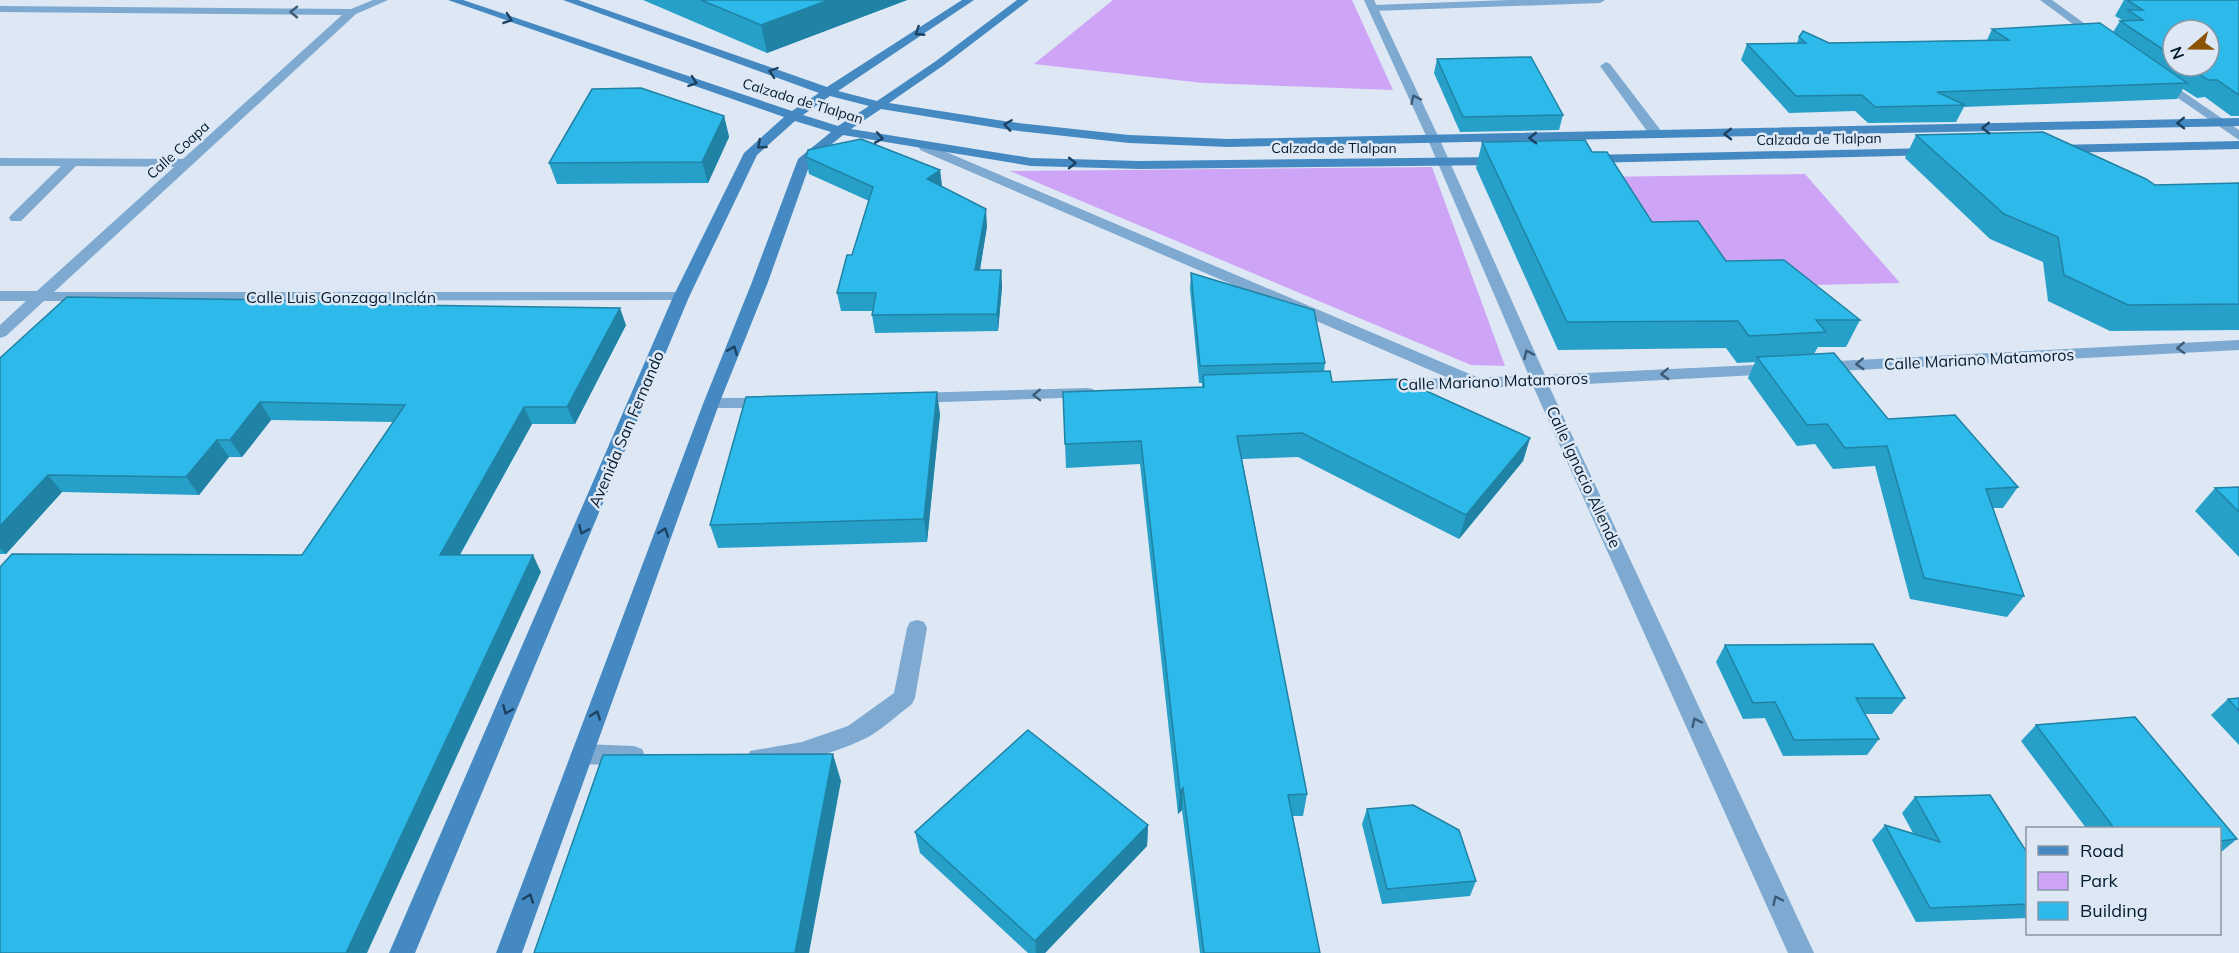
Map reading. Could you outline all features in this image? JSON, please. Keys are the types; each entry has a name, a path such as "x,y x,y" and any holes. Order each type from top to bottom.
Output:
{"main road":[{"name":"Calzada de Tlalpan","path":"453,0 840,131 925,147 1031,162 1140,165 1515,161"},
{"name":"Calzada de Tlalpan","path":"568,0 829,92 879,105 1010,126 1129,139 1228,143 1434,140 2239,122"},
{"name":"Avenida San Fernando","path":"402,953 681,297 751,153 793,116 969,0"},
{"path":"509,953 711,404 760,282 805,159 840,131 940,63 1024,0"},
{"path":"2037,150 2239,145"},
{"name":"Calzada de Tlalpan","path":"1574,160 1942,152"}],"street":[{"path":"1371,4 1600,0"},
{"path":"2045,0 2113,48"},
{"name":"Calle Coapa","path":"0,333 352,12 378,1"},
{"name":"Calle Ignacio Allende","path":"1371,4 1444,162 1539,381 1801,953"},
{"path":"0,9 352,12"},
{"path":"1606,66 1657,135"},
{"path":"2152,75 2239,136"},
{"path":"925,147 1473,382"},
{"path":"0,162 187,163"},
{"path":"16,218 74,162"},
{"name":"Calle Luis Gonzaga Inclán","path":"0,296 681,297"},
{"name":"Calle Mariano Matamoros","path":"1366,385 1539,381 2239,345"},
{"path":"901,399 1104,393"},
{"path":"711,404 782,402"},
{"path":"732,760 802,752 856,734 904,698 917,628"},
{"path":"582,754 651,756"}],"green space":[{"path":"1113,0 1352,0 1393,90 1203,83 1034,64"},
{"path":"1432,167 1505,366 1471,365 1010,171"},
{"path":"1805,174 1900,283 1715,287 1643,248 1599,177"}],"building":[{"path":"701,0 829,0 761,25"},
{"path":"2127,0 2239,0 2239,95 2217,80 2205,78 2221,78 2221,18 2161,18 2161,48 2120,21 2143,20 2128,10 2143,10"},
{"path":"2100,23 2161,65 2161,78 2180,78 2187,83 1937,92 1965,105 1875,107 1862,95 1796,96 1747,44 1806,43 1799,37 1803,31 1829,43 2009,40 1992,29"},
{"path":"1531,57 1563,115 1463,117 1437,59"},
{"path":"641,88 724,116 702,162 549,163 592,89"},
{"path":"2043,132 2155,185 2239,183 2239,304 2128,305 2064,275 2058,237 2004,214 1916,135"},
{"path":"861,139 940,170 927,179 986,209 975,270 1001,270 997,314 872,315 876,293 837,293 847,255 852,255 873,187 806,157 808,150"},
{"path":"1585,140 1592,152 1607,152 1652,222 1698,221 1726,261 1784,260 1860,320 1816,320 1826,332 1749,336 1738,321 1567,322 1482,142"},
{"path":"1191,273 1314,310 1325,363 1200,366"},
{"path":"67,297 620,308 567,407 524,407 440,555 533,555 346,953 0,953 0,567 12,554 302,555 405,405 260,402 230,440 217,440 186,477 48,475 0,526 0,358"},
{"path":"1834,353 1888,419 1955,415 2018,487 1986,489 2024,596 1924,578 1887,446 1845,448 1827,424 1807,425 1757,357"},
{"path":"1330,371 1332,382 1400,379 1530,438 1466,515 1302,433 1237,436 1307,794 1288,795 1320,953 1204,953 1183,788 1180,792 1141,441 1065,444 1063,392 1204,387 1203,375"},
{"path":"937,392 924,519 710,525 746,397"},
{"path":"2239,487 2239,512 2215,488"},
{"path":"1873,644 1905,698 1856,698 1879,739 1794,740 1775,702 1753,703 1725,645"},
{"path":"2239,698 2239,711 2228,699"},
{"path":"2135,717 2237,839 2221,841 2221,827 2113,827 2036,725"},
{"path":"1028,730 1148,825 1035,941 915,832"},
{"path":"833,754 795,953 534,953 603,755"},
{"path":"1990,795 2026,851 2026,904 1930,908 1885,825 1940,842 1915,797"},
{"path":"1413,805 1459,830 1476,881 1387,889 1367,809"}]}
